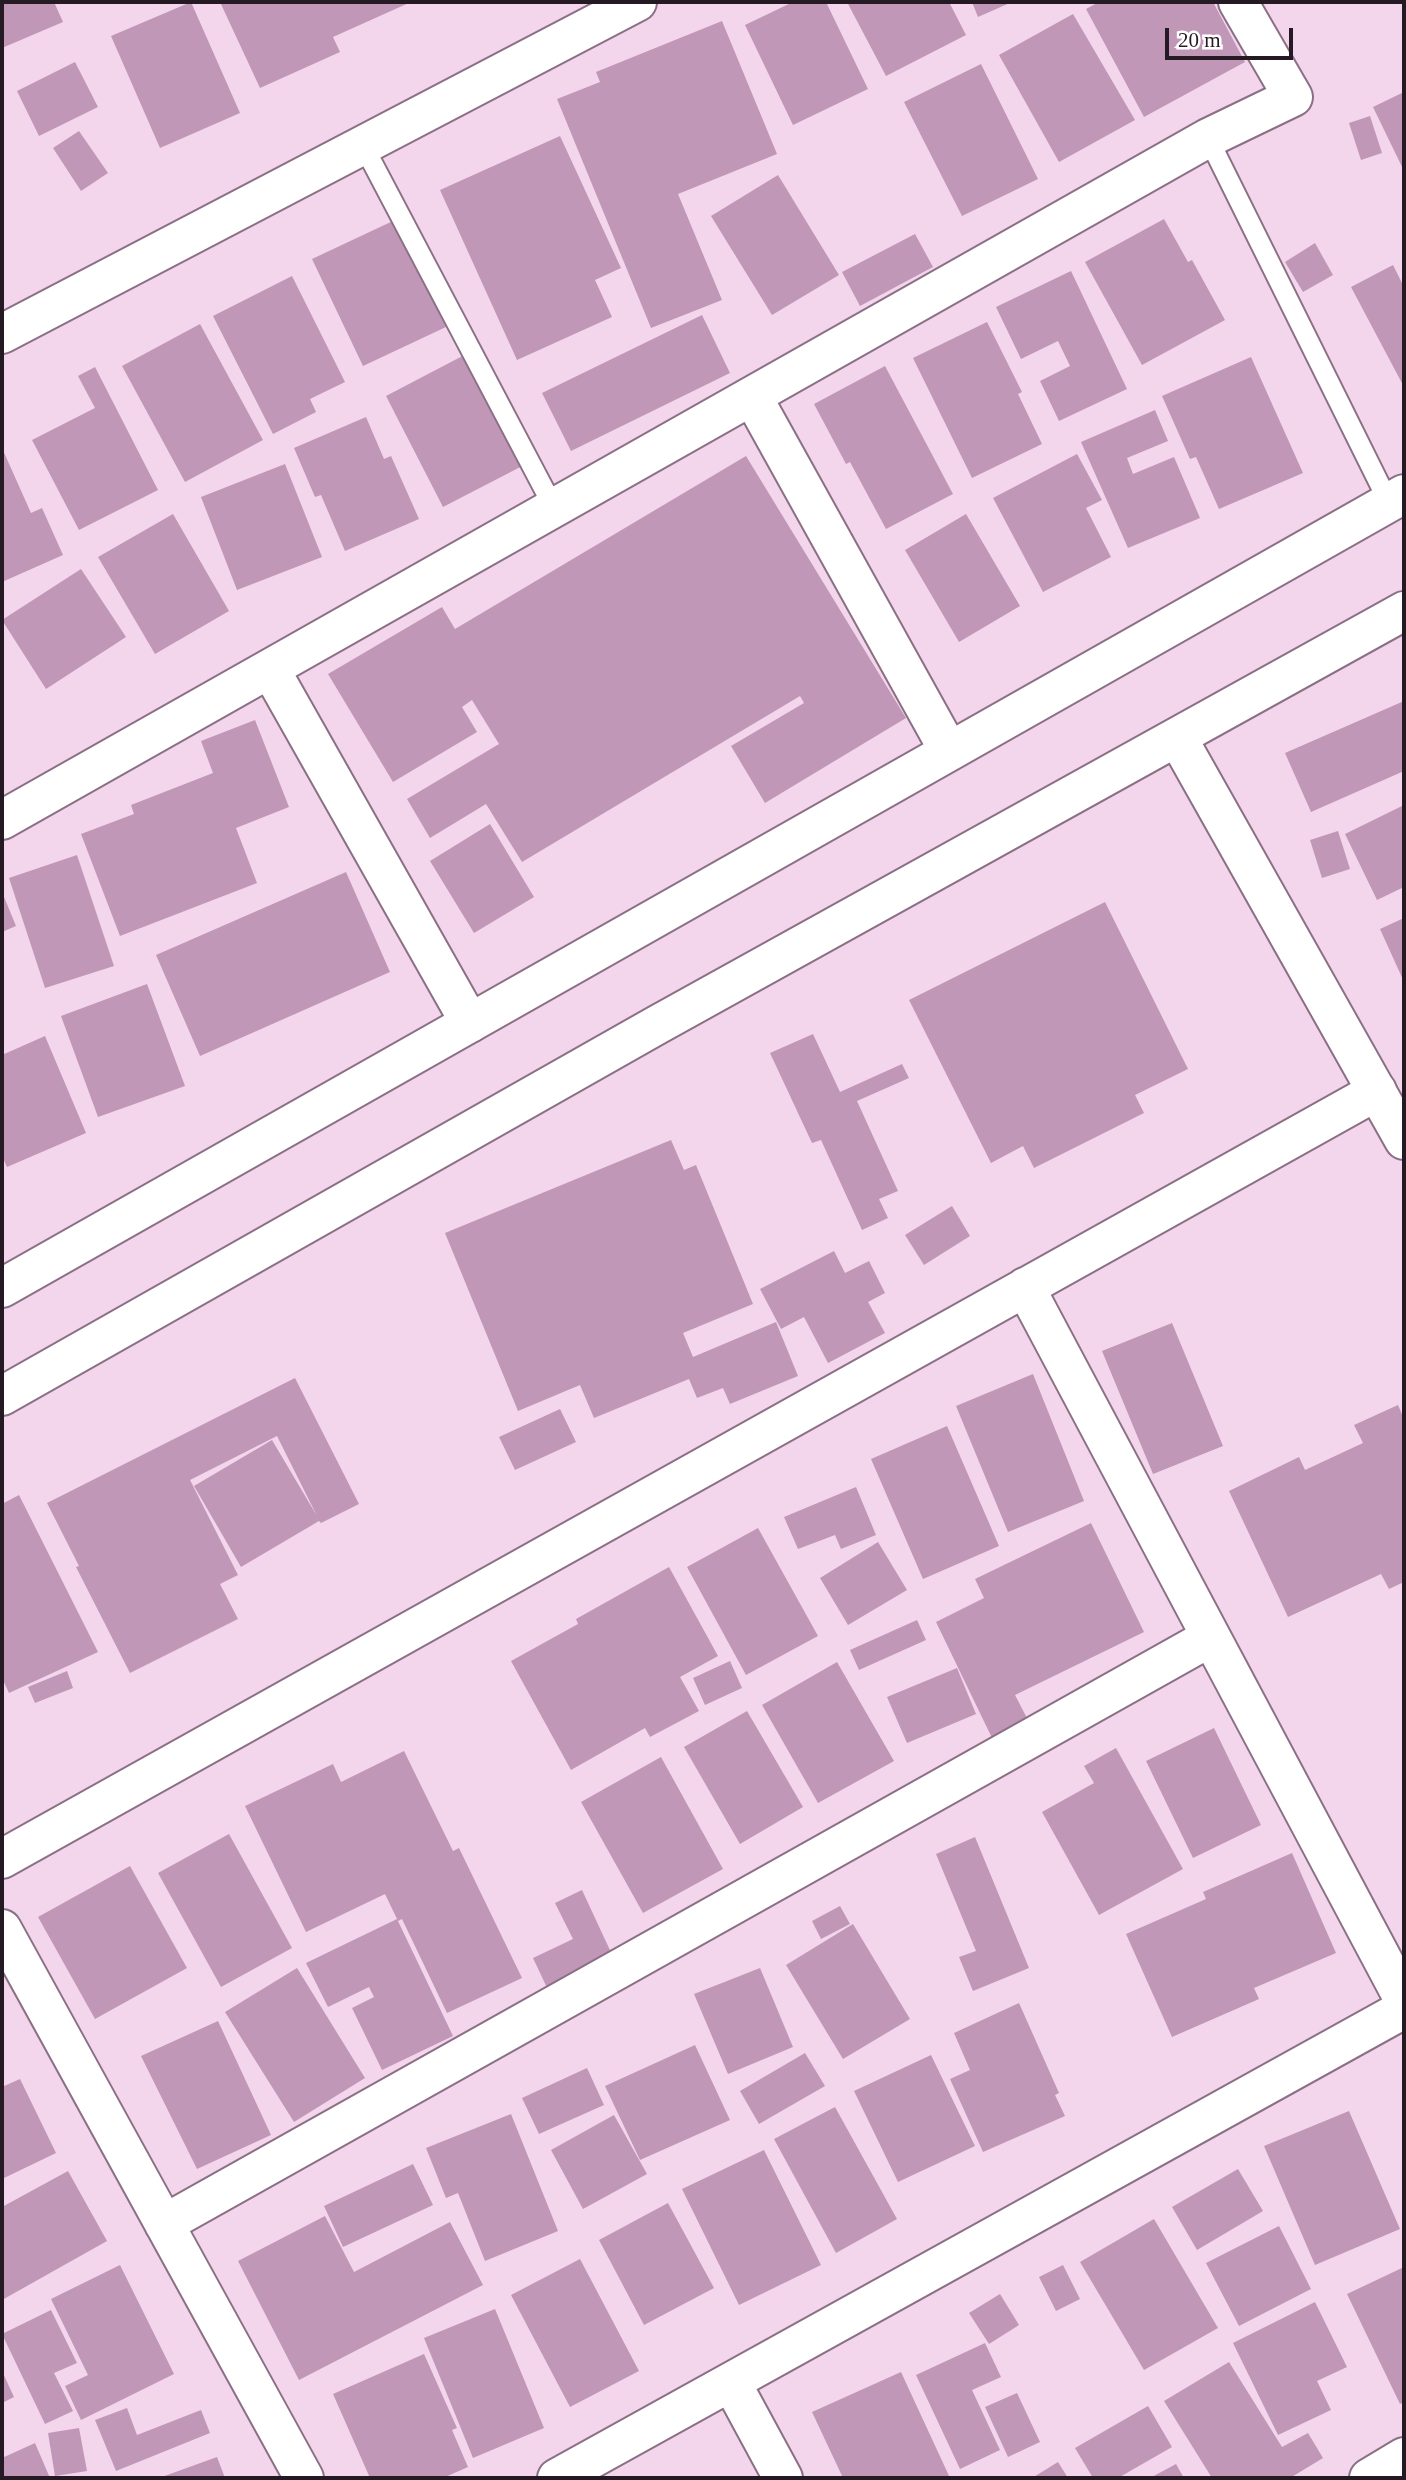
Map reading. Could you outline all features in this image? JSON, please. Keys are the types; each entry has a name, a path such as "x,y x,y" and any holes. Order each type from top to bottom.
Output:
{"street":[{"path":"2,334 637,2"},
{"path":"2,820 1208,138 1293,97 1238,2"},
{"path":"752,396 949,751"},
{"path":"2,1288 1396,498"},
{"path":"2,1396 657,1025 1404,611"},
{"path":"270,668 470,1023"},
{"path":"1177,737 1404,1140"},
{"path":"2,1859 1377,1091"},
{"path":"1025,1287 1404,2000"},
{"path":"164,2224 1211,1637"},
{"path":"2,1929 304,2478"},
{"path":"557,2478 1404,2009"},
{"path":"731,2382 783,2478"},
{"path":"1368,2478 1404,2457"}],"lane":[{"path":"1208,138 1396,498"},
{"path":"363,145 554,508"}],"building":[{"path":"2,2 54,2 63,22 2,48"},
{"path":"191,2 240,113 160,148 111,36"},
{"path":"220,2 411,2 333,37 340,52 260,88"},
{"path":"793,2 826,2 868,89 793,125 745,25"},
{"path":"847,2 949,2 966,35 886,76"},
{"path":"972,2 1012,2 978,17"},
{"path":"1099,2 1213,2 1245,62 1144,117 1086,9"},
{"path":"1073,14 1135,120 1059,162 999,55"},
{"path":"722,21 777,154 678,194 722,300 651,328 557,99 600,82 596,72"},
{"path":"75,62 98,107 39,136 17,91"},
{"path":"981,64 1038,179 962,216 904,102"},
{"path":"1404,92 1404,171 1373,107"},
{"path":"1370,116 1382,153 1361,160 1349,123"},
{"path":"79,131 108,173 81,191 53,148"},
{"path":"560,136 621,268 595,280 612,317 517,360 440,190"},
{"path":"778,175 839,275 772,315 711,216"},
{"path":"1164,219 1188,262 1192,260 1225,320 1142,365 1085,262"},
{"path":"395,220 446,327 363,366 312,259"},
{"path":"915,234 933,267 860,306 842,272"},
{"path":"1315,243 1333,275 1303,292 1285,262"},
{"path":"1393,265 1404,287 1404,387 1351,287"},
{"path":"1071,271 1127,389 1059,421 1040,381 1070,366 1058,341 1021,359 996,307"},
{"path":"292,276 345,382 310,399 316,412 273,434 213,316"},
{"path":"702,315 730,373 571,451 542,393"},
{"path":"987,322 1022,392 1018,394 1042,444 972,478 913,358"},
{"path":"200,324 263,440 185,482 122,366"},
{"path":"472,351 530,462 443,507 386,396"},
{"path":"1251,357 1303,473 1219,509 1196,457 1190,459 1162,396"},
{"path":"885,366 953,494 886,529 850,462 846,464 814,404"},
{"path":"95,367 158,490 79,530 32,440 95,408 78,376"},
{"path":"1155,410 1168,441 1127,458 1133,474 1174,457 1200,518 1128,548 1081,442"},
{"path":"366,417 384,459 391,456 419,519 345,551 321,495 315,497 294,448"},
{"path":"2,448 31,513 42,508 63,555 2,582"},
{"path":"1077,454 1102,500 1086,508 1111,557 1043,592 993,498"},
{"path":"746,456 906,718 765,803 731,746 804,703 800,696 522,862 486,804 430,838 407,799 499,744 472,700 462,707 477,732 393,782 328,674 442,607 455,629"},
{"path":"285,464 322,557 237,590 201,497"},
{"path":"173,514 229,611 155,654 98,557"},
{"path":"966,514 1020,606 959,642 905,550"},
{"path":"81,569 126,637 46,689 2,620"},
{"path":"1404,701 1404,771 1311,812 1285,753"},
{"path":"255,720 289,807 236,828 257,883 120,936 81,834 134,814 131,805 213,773 201,741"},
{"path":"1404,805 1404,887 1377,900 1345,834"},
{"path":"490,824 534,897 474,933 430,861"},
{"path":"1338,831 1350,869 1322,878 1310,840"},
{"path":"77,855 114,966 45,988 9,878"},
{"path":"346,872 390,972 200,1056 156,955"},
{"path":"2,892 16,926 2,932"},
{"path":"1105,902 1188,1069 1135,1095 1144,1113 1034,1168 1023,1146 991,1163 909,1000"},
{"path":"1404,918 1404,982 1380,929"},
{"path":"147,984 185,1086 98,1117 61,1016"},
{"path":"813,1034 840,1092 902,1064 909,1078 857,1101 898,1191 879,1199 888,1218 862,1230 821,1140 812,1143 770,1053"},
{"path":"45,1036 86,1133 7,1167 2,1156 2,1055"},
{"path":"671,1140 684,1170 696,1165 753,1304 683,1333 693,1357 776,1322 798,1376 730,1404 723,1388 697,1398 689,1379 594,1418 580,1385 518,1411 445,1233"},
{"path":"952,1206 970,1236 924,1265 905,1235"},
{"path":"834,1251 845,1273 869,1261 885,1293 868,1302 885,1333 828,1363 804,1317 781,1329 760,1289"},
{"path":"1172,1323 1223,1446 1153,1474 1102,1351"},
{"path":"1033,1374 1084,1501 1008,1532 956,1406"},
{"path":"295,1378 359,1504 321,1523 319,1521 241,1567 194,1486 272,1440 317,1516 277,1436 190,1480 238,1575 220,1584 238,1619 130,1673 47,1503"},
{"path":"1398,1405 1404,1419 1404,1582 1389,1589 1381,1574 1288,1617 1229,1491 1299,1457 1305,1470 1363,1443 1354,1425"},
{"path":"560,1409 576,1442 515,1470 499,1437"},
{"path":"947,1426 999,1546 923,1579 871,1459"},
{"path":"856,1487 876,1535 841,1549 835,1535 798,1549 784,1517"},
{"path":"19,1495 98,1652 9,1693 2,1678 2,1504"},
{"path":"1091,1523 1144,1632 1015,1695 1029,1722 993,1740 936,1622 984,1598 975,1579"},
{"path":"758,1528 818,1636 746,1675 687,1567"},
{"path":"878,1542 907,1590 848,1625 820,1578"},
{"path":"669,1567 718,1656 680,1677 699,1711 650,1737 645,1728 571,1770 511,1661 578,1624 576,1619"},
{"path":"917,1620 926,1640 859,1670 850,1650"},
{"path":"730,1661 742,1688 705,1705 693,1678"},
{"path":"837,1662 894,1761 818,1803 762,1705"},
{"path":"957,1668 976,1714 907,1743 887,1697"},
{"path":"67,1671 73,1688 35,1703 28,1687"},
{"path":"747,1711 803,1807 740,1844 684,1747"},
{"path":"1214,1728 1261,1825 1193,1858 1146,1761"},
{"path":"1116,1748 1183,1869 1099,1915 1042,1812 1094,1783 1084,1766"},
{"path":"404,1751 453,1851 459,1848 522,1978 447,2013 402,1919 398,1921 385,1894 306,1932 245,1806 333,1764 341,1782"},
{"path":"661,1757 723,1869 643,1913 581,1802"},
{"path":"229,1834 292,1948 221,1987 158,1873"},
{"path":"975,1837 1029,1968 973,1991 959,1957 976,1951 936,1854"},
{"path":"1292,1853 1336,1953 1254,1988 1259,1999 1172,2037 1126,1934 1206,1899 1203,1892"},
{"path":"130,1866 187,1968 95,2019 38,1917"},
{"path":"582,1890 615,1961 549,1992 533,1958 573,1939 555,1903"},
{"path":"840,1906 850,1924 821,1939 812,1921"},
{"path":"397,1919 453,2036 382,2070 352,2008 374,1997 369,1987 328,2007 306,1963"},
{"path":"853,1924 910,2019 843,2059 786,1965"},
{"path":"297,1968 365,2078 294,2122 225,2012"},
{"path":"760,1968 793,2047 728,2074 694,1994"},
{"path":"1019,2003 1059,2093 1055,2095 1065,2116 983,2152 950,2079 970,2070 954,2033"},
{"path":"218,2021 271,2135 197,2169 141,2056"},
{"path":"695,2045 730,2120 640,2160 605,2086"},
{"path":"805,2053 825,2086 759,2124 740,2091"},
{"path":"931,2055 975,2146 898,2182 854,2091"},
{"path":"587,2068 604,2105 539,2134 522,2098"},
{"path":"20,2079 56,2153 2,2179 2,2087"},
{"path":"835,2107 897,2219 836,2253 774,2139"},
{"path":"1349,2111 1400,2229 1315,2265 1264,2146"},
{"path":"511,2114 558,2231 485,2261 458,2193 446,2198 426,2148"},
{"path":"614,2115 647,2174 583,2209 551,2150"},
{"path":"764,2150 821,2265 739,2305 682,2189"},
{"path":"413,2164 433,2205 343,2247 324,2206"},
{"path":"1238,2169 1263,2211 1197,2250 1172,2207"},
{"path":"68,2171 107,2241 2,2300 2,2207"},
{"path":"668,2203 714,2288 644,2325 599,2240"},
{"path":"325,2216 354,2272 450,2222 483,2285 299,2380 238,2261"},
{"path":"1154,2219 1218,2328 1144,2370 1080,2262"},
{"path":"1279,2226 1311,2289 1239,2326 1206,2263"},
{"path":"580,2259 639,2371 570,2407 511,2295"},
{"path":"120,2265 174,2374 81,2420 65,2386 88,2375 51,2299"},
{"path":"1063,2265 1080,2299 1056,2311 1039,2277"},
{"path":"1404,2267 1404,2402 1400,2404 1347,2294"},
{"path":"1000,2294 1019,2325 989,2344 969,2313"},
{"path":"1315,2302 1347,2367 1317,2381 1331,2410 1278,2435 1233,2343"},
{"path":"495,2309 544,2428 473,2458 424,2338"},
{"path":"51,2310 77,2363 54,2373 73,2411 45,2424 2,2334"},
{"path":"985,2343 1001,2377 972,2390 1000,2450 960,2469 916,2375"},
{"path":"424,2354 457,2428 452,2430 468,2467 443,2478 370,2478 333,2394"},
{"path":"1229,2362 1282,2447 1308,2433 1323,2458 1290,2478 1212,2478 1164,2401"},
{"path":"2,2371 14,2397 2,2403"},
{"path":"901,2372 950,2478 843,2478 812,2412"},
{"path":"1017,2393 1040,2442 1008,2457 985,2407"},
{"path":"1148,2406 1172,2447 1118,2478 1093,2478 1075,2448"},
{"path":"127,2408 137,2435 201,2410 210,2433 116,2471 95,2420"},
{"path":"79,2428 87,2471 55,2476 48,2433"},
{"path":"35,2443 50,2478 2,2478 2,2458"},
{"path":"217,2457 225,2478 159,2478"},
{"path":"1058,2462 1068,2478 1032,2478"},
{"path":"1176,2464 1184,2478 1150,2478"}]}
